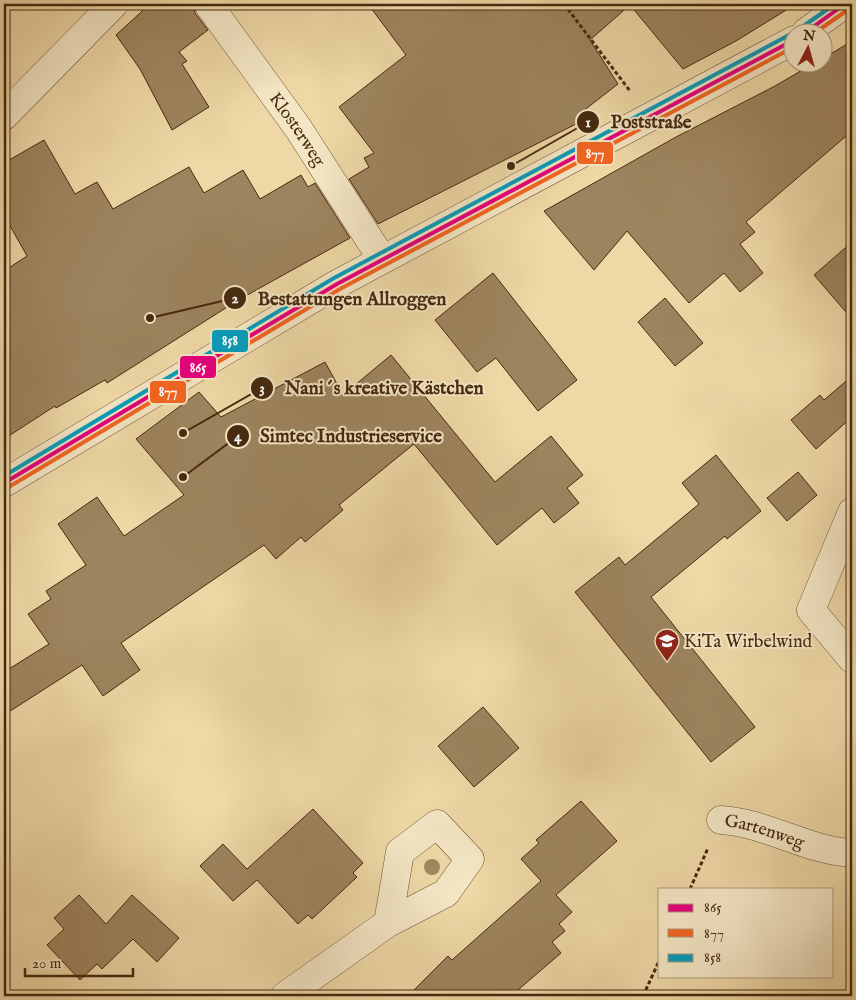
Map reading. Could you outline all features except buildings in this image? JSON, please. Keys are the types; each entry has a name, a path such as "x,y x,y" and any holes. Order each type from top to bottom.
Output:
{"street":[{"path":"4,116 114,4"},
{"name":"Klosterweg","path":"208,4 298,128 382,259"},
{"path":"820,22 845,4"},
{"path":"4,483 328,289 784,45"},
{"path":"852,512 811,610 852,659"},
{"name":"Gartenweg","path":"721,820 752,824 811,844 852,853"},
{"path":"286,996 388,923"}],"path":[{"path":"564,4 634,96 646,118"},
{"name":"Gartenweg","path":"690,888 721,820"},
{"path":"643,996 658,963"}],"transit line":[{"name":"858","path":"809,22 835,4"},
{"name":"865","path":"820,22 845,4"},
{"name":"877","path":"830,22 849,9"},
{"name":"858","path":"4,476 334,278 784,38"},
{"name":"865","path":"4,483 337,284 784,45"},
{"name":"877","path":"7,488 340,289 784,52"}],"place":[{"name":"Poststraße","path":"511,166"},
{"name":"Bestattungen Allroggen","path":"150,318"},
{"name":"Nani´s kreative Kästchen","path":"183,433"},
{"name":"Simtec Industrieservice","path":"183,477"},
{"name":"KiTa Wirbelwind","path":"667,662"}]}
